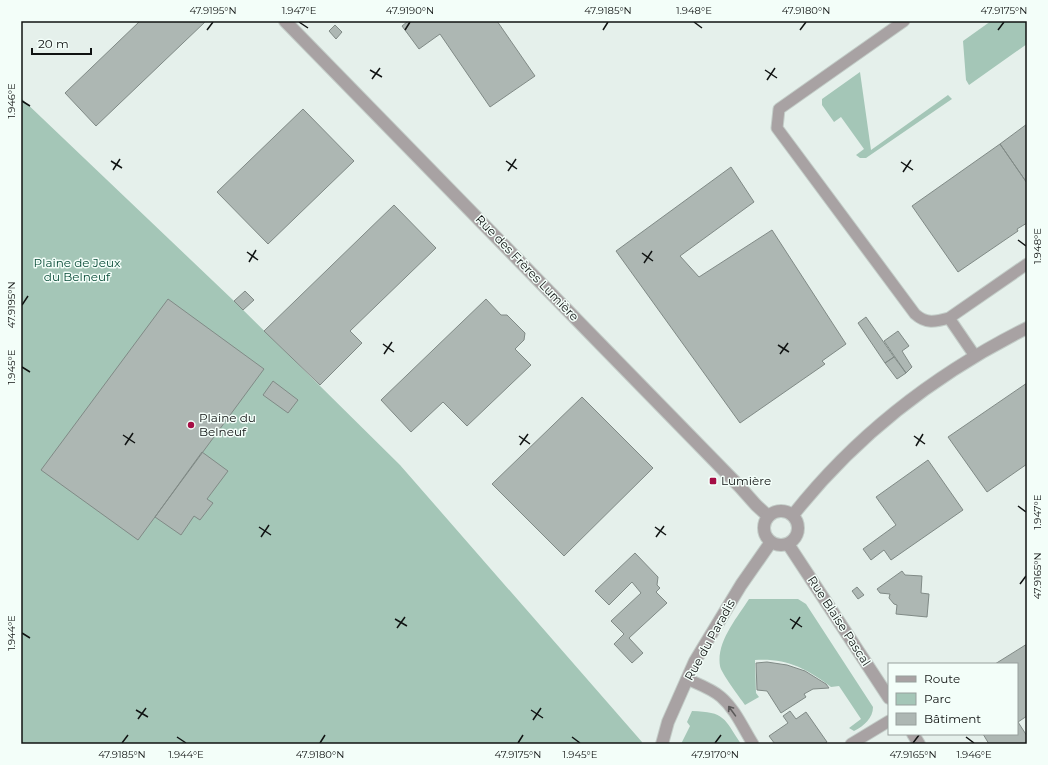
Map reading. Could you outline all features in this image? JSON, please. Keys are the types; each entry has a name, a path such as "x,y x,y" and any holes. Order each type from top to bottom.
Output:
{"street":[{"name":"Rue des Frères Lumière","path":"285,21 768,516"},
{"path":"793,515 822,480 868,434 912,398 975,356 1027,328"},
{"path":"780,510 789,512 793,515 798,525 796,536 788,544 782,545 771,542 764,534 763,529 765,520 768,516 780,510"},
{"name":"Rue du Paradis","path":"662,744 668,722 695,661 741,586 771,542"},
{"name":"Rue Blaise Pascal","path":"788,544 888,696"},
{"path":"914,735 919,744"}],"lane":[{"path":"904,21 779,109 777,128 915,314 922,320 939,321 949,318 1027,264"},
{"path":"949,318 975,356"},
{"path":"687,679 722,698 733,712 752,744"},
{"path":"851,744 888,722"}],"green space":[{"path":"991,21 1027,21 1027,44 969,85 966,80 963,41"},
{"path":"860,72 871,150 948,95 952,99 866,158 860,158 856,155 864,149 841,117 834,122 822,105 822,99"},
{"name":"Plaine du Belneuf","path":"21,98 234,301 400,465 642,742 641,744 21,744"},
{"path":"749,599 798,599 806,604 873,707 870,718 861,727 854,731 849,728 861,719 839,686 831,687 813,674 795,666 776,661 755,660 756,693 759,697 745,705 721,669 720,657 721,648 728,631"},
{"path":"692,711 718,715 727,722 741,744 681,744 690,726 687,722"}],"building":[{"path":"140,21 205,22 96,126 65,93"},
{"path":"406,21 497,21 535,76 490,107 440,34 419,49 402,26 407,22"},
{"path":"335,25 342,32 336,39 329,31"},
{"path":"303,109 354,161 268,244 217,192"},
{"path":"1027,124 1027,183 1000,144"},
{"path":"1000,144 1027,183 1027,223 1017,229 1018,231 958,272 912,206"},
{"path":"731,167 754,202 680,256 699,277 772,230 846,344 822,361 825,364 740,423 616,251"},
{"path":"394,205 436,248 350,331 362,343 320,385 264,331"},
{"path":"245,291 254,300 243,310 234,301"},
{"path":"168,299 264,369 138,540 41,470"},
{"path":"486,299 501,315 507,315 525,333 524,340 515,349 531,365 467,426 443,402 411,432 381,400"},
{"path":"866,317 894,357 885,363 858,323"},
{"path":"898,331 909,346 902,351 912,367 906,373 884,341"},
{"path":"894,357 906,373 897,379 885,363"},
{"path":"273,381 298,400 288,413 263,395"},
{"path":"1027,383 1027,464 987,492 948,437"},
{"path":"582,397 653,468 564,556 492,484"},
{"path":"202,452 228,471 207,499 213,503 200,520 194,516 181,535 155,517"},
{"path":"928,460 963,510 891,560 884,550 871,560 863,549 896,525 876,497"},
{"path":"635,553 658,577 657,585 660,588 656,592 667,603 629,638 643,653 632,663 614,644 624,634 611,621 641,593 632,582 609,605 595,591"},
{"path":"902,571 905,575 922,576 921,593 929,594 927,617 896,614 897,605 894,604 889,598 890,594 880,593 877,589"},
{"path":"857,587 864,595 858,599 852,591"},
{"path":"1027,644 1027,716 1018,722 1018,663 997,663"},
{"path":"767,662 787,665 805,671 826,684 829,688 813,689 804,694 806,697 781,713 767,691 757,690 756,663"},
{"path":"790,711 796,719 806,712 827,742 824,744 775,744 769,736 788,723 783,716"},
{"path":"1018,722 1027,736 1027,744 989,744 984,735 1018,735"}],"place":[{"name":"Plaine du Belneuf","path":"191,425"},
{"name":"Lumière","path":"713,481"}],"park label":[{"name":"Plaine de Jeux du Belneuf","path":"77,270"}]}
